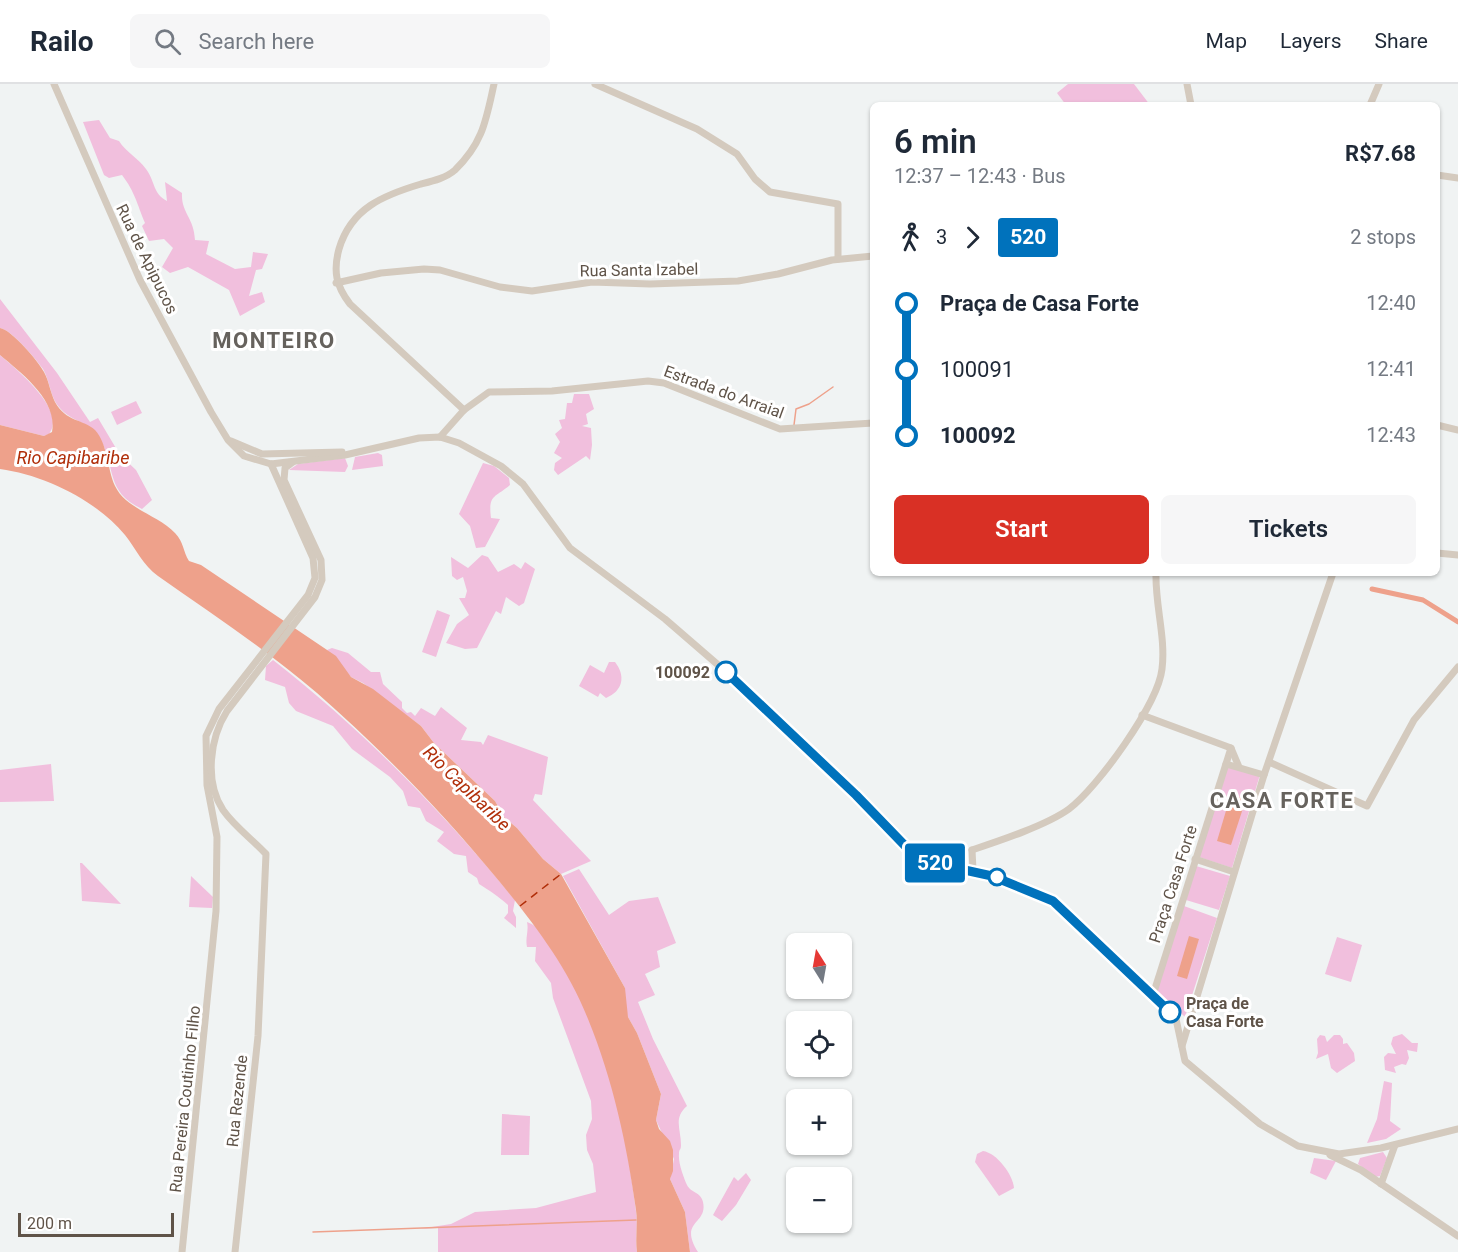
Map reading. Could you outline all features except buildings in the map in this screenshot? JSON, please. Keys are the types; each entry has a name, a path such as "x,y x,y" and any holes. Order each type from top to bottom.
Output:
{"street":[{"name":"Rua de Apipucos","path":"54,84 140,280 228,440"},
{"path":"464,410 350,304 336,283 335,266 340,246 357,215 387,195 438,180 453,171 483,133 495,84"},
{"path":"595,84 679,120 716,140 737,154 755,179 770,192 838,204 838,259"},
{"path":"1187,84 1190,102"},
{"path":"1371,102 1379,84"},
{"path":"1440,176 1458,178"},
{"name":"Rua Santa Izabel","path":"336,283 381,273 430,269 501,287 532,291 592,282 650,284 738,281 838,259 870,256"},
{"name":"Estrada do Arraial","path":"440,437 464,410 489,392 552,391 648,381 664,383 780,429 870,423"},
{"path":"1440,426 1458,430"},
{"path":"228,440 244,456 271,464 352,453 419,438 440,437 459,442 515,475 570,548 665,619 739,683 856,795 913,854 928,862 973,870 1029,890 1063,908 1177,1021 1182,1057 1191,1067 1253,1119 1288,1141 1344,1161 1458,1236"},
{"path":"228,440 262,454 352,453"},
{"path":"271,464 307,452"},
{"path":"281,480 285,468 294,461"},
{"path":"223,810 215,793 205,744 211,723 308,595 315,578 313,558 281,480 271,464"},
{"path":"1440,553 1458,555"},
{"path":"963,868 972,850 1068,809 1087,792 1143,715 1157,689 1163,665 1156,576"},
{"path":"1181,1048 1264,775 1332,576"},
{"path":"1269,762 1367,806 1416,717 1458,667"},
{"path":"1143,715 1231,748 1239,767"},
{"name":"Praça Casa Forte","path":"1153,995 1231,748"},
{"path":"1226,764 1264,775"},
{"name":"Rua Pereira Coutinho Filho","path":"182,1252 214,949 217,837 212,811 210,773"},
{"path":"212,811 216,808 223,810"},
{"name":"Rua Rezende","path":"223,810 266,854 258,1036 235,1252"},
{"path":"972,850 973,870"},
{"path":"1195,859 1234,872"},
{"path":"1322,1152 1350,1153 1395,1145 1458,1129"},
{"path":"1381,1184 1395,1145"}],"shaded area":[{"path":"1068,84 1134,84 1148,102 1064,102 1057,93"},
{"path":"99,120 110,138 119,141 143,165 162,198 167,201 165,182 182,193 183,206 192,226 195,240 209,241 206,254 235,269 251,267 253,252 268,254 262,269 256,270 249,296 262,292 265,302 240,316 229,290 188,267 170,273 162,267 173,248 164,239 149,241 142,226 145,223 135,198 122,175 109,178 104,175 83,122"},
{"path":"0,299 57,373 90,422 98,418 120,455 136,470 152,500 142,509 130,502 116,486 99,437 91,428 61,409 54,399 43,369 17,339 0,328"},
{"path":"0,355 28,380 46,403 52,414 53,425 49,434 44,436 0,425"},
{"path":"574,394 589,394 594,409 586,414 588,424 582,426 591,428 590,460 586,456 558,475 554,470 555,463 562,458 554,453 560,442 555,434 562,428 559,420 565,419 567,403 572,403"},
{"path":"136,401 142,413 117,425 111,412"},
{"path":"378,453 382,455 383,466 352,470 355,457"},
{"path":"345,458 348,466 345,472 289,470 298,464"},
{"path":"483,463 494,466 509,478 510,485 492,500 491,518 500,519 485,547 476,548 470,526 459,514"},
{"path":"482,555 488,557 498,572 514,564 521,569 525,562 535,569 524,603 519,606 506,597 501,614 496,611 477,648 465,649 446,643 457,624 469,615 459,598 465,598 467,591 463,577 457,580 452,576 451,557 468,568"},
{"path":"437,610 450,615 436,657 422,652"},
{"path":"332,648 348,653 371,672 380,672 383,684 402,702 402,708 407,713 411,712 415,716 421,708 435,716 441,707 467,728 461,740 481,742 483,745 488,735 548,757 542,795 535,794 533,800 591,861 561,874 543,859 517,828 504,817 495,801 434,743 421,726 363,683 351,677 327,650"},
{"path":"273,660 370,743 431,804 515,900 513,911 516,917 516,928 504,918 508,913 508,905 479,884 477,878 468,872 466,856 454,854 437,841 444,832 426,821 420,808 408,806 403,791 390,777 352,749 333,726 296,711 289,703 285,687 265,680 266,666"},
{"path":"609,662 615,662 621,673 621,683 612,695 606,698 600,693 598,697 579,686 590,665 604,673"},
{"path":"51,764 54,801 0,802 0,770"},
{"path":"1228,767 1259,775 1232,868 1199,857"},
{"path":"80,863 82,863 121,904 82,901"},
{"path":"1196,866 1230,876 1219,910 1186,900"},
{"path":"579,869 609,915 629,901 658,897 676,943 657,951 660,967 645,974 655,995 638,1002 653,1039 687,1106 679,1119 681,1148 679,1158 687,1185 700,1196 703,1202 702,1215 692,1228 691,1234 698,1252 690,1252 685,1212 670,1179 674,1159 656,1120 661,1094 637,1033 628,1017 625,1008 625,988 563,876"},
{"path":"191,876 213,897 212,908 189,907"},
{"name":"Praça de Casa Forte","path":"1184,906 1217,918 1185,1017 1157,991"},
{"path":"527,922 542,934 572,981 587,1011 610,1076 626,1144 636,1211 637,1252 438,1252 438,1228 419,1229 451,1224 475,1212 536,1208 596,1192 593,1164 587,1150 586,1135 592,1119 591,1101 553,998 551,983 535,961 536,947 527,947"},
{"path":"1337,937 1362,945 1351,982 1325,974"},
{"path":"1402,1034 1412,1043 1418,1043 1417,1052 1407,1050 1409,1058 1406,1065 1394,1067 1396,1073 1385,1070 1384,1057 1388,1053 1396,1054 1391,1044 1393,1037"},
{"path":"1320,1035 1325,1036 1327,1042 1334,1035 1340,1035 1343,1044 1347,1043 1354,1053 1355,1061 1337,1073 1331,1068 1328,1054 1316,1059 1317,1039"},
{"path":"1384,1081 1392,1083 1390,1121 1401,1129 1386,1139 1367,1143 1377,1119"},
{"path":"502,1114 530,1116 529,1155 501,1155"},
{"path":"983,1151 994,1156 1003,1165 1011,1177 1014,1188 999,1196 975,1162 977,1154"},
{"path":"1383,1152 1387,1158 1380,1176 1375,1177 1358,1164 1360,1158"},
{"path":"1314,1158 1336,1161 1326,1180 1310,1173"},
{"path":"746,1173 751,1180 736,1205 722,1221 713,1215 734,1177 738,1181"}],"water":[{"name":"Rio Capibaribe","path":"0,328 18,340 41,367 59,408 69,417 95,430 105,449 115,486 127,501 175,533 189,561 201,565 336,656 351,677 373,689 421,726 434,743 495,801 504,817 517,828 543,859 561,874 625,988 628,1017 637,1033 661,1094 656,1120 659,1129 670,1141 673,1150 673,1171 670,1179 685,1212 690,1252 637,1252 636,1210 623,1137 605,1065 580,1000 549,946 512,897 456,831 412,783 317,693 279,662 153,572 113,522 84,500 51,483 0,469 0,425 44,436 52,432 52,420 44,398 36,388 0,355"},
{"path":"1231,794 1246,799 1231,845 1217,841"},
{"path":"1189,936 1199,939 1187,979 1177,976"}],"waterway":[{"path":"794,425 796,409 809,404 833,387"},
{"path":"1372,589 1423,600 1458,622"},
{"path":"313,1232 636,1220"}],"ferry route":[{"path":"520,906 561,874"}],"bus line":[{"name":"520","path":"726,672 856,795 913,854 928,862 992,876 1053,901 1063,908 1170,1012"}],"place":[{"name":"100092","path":"726,672"},
{"name":"Praça de Casa Forte","path":"1170,1012"}],"district":[{"name":"MONTEIRO","path":"274,340"},
{"name":"CASA FORTE","path":"1282,800"}]}
